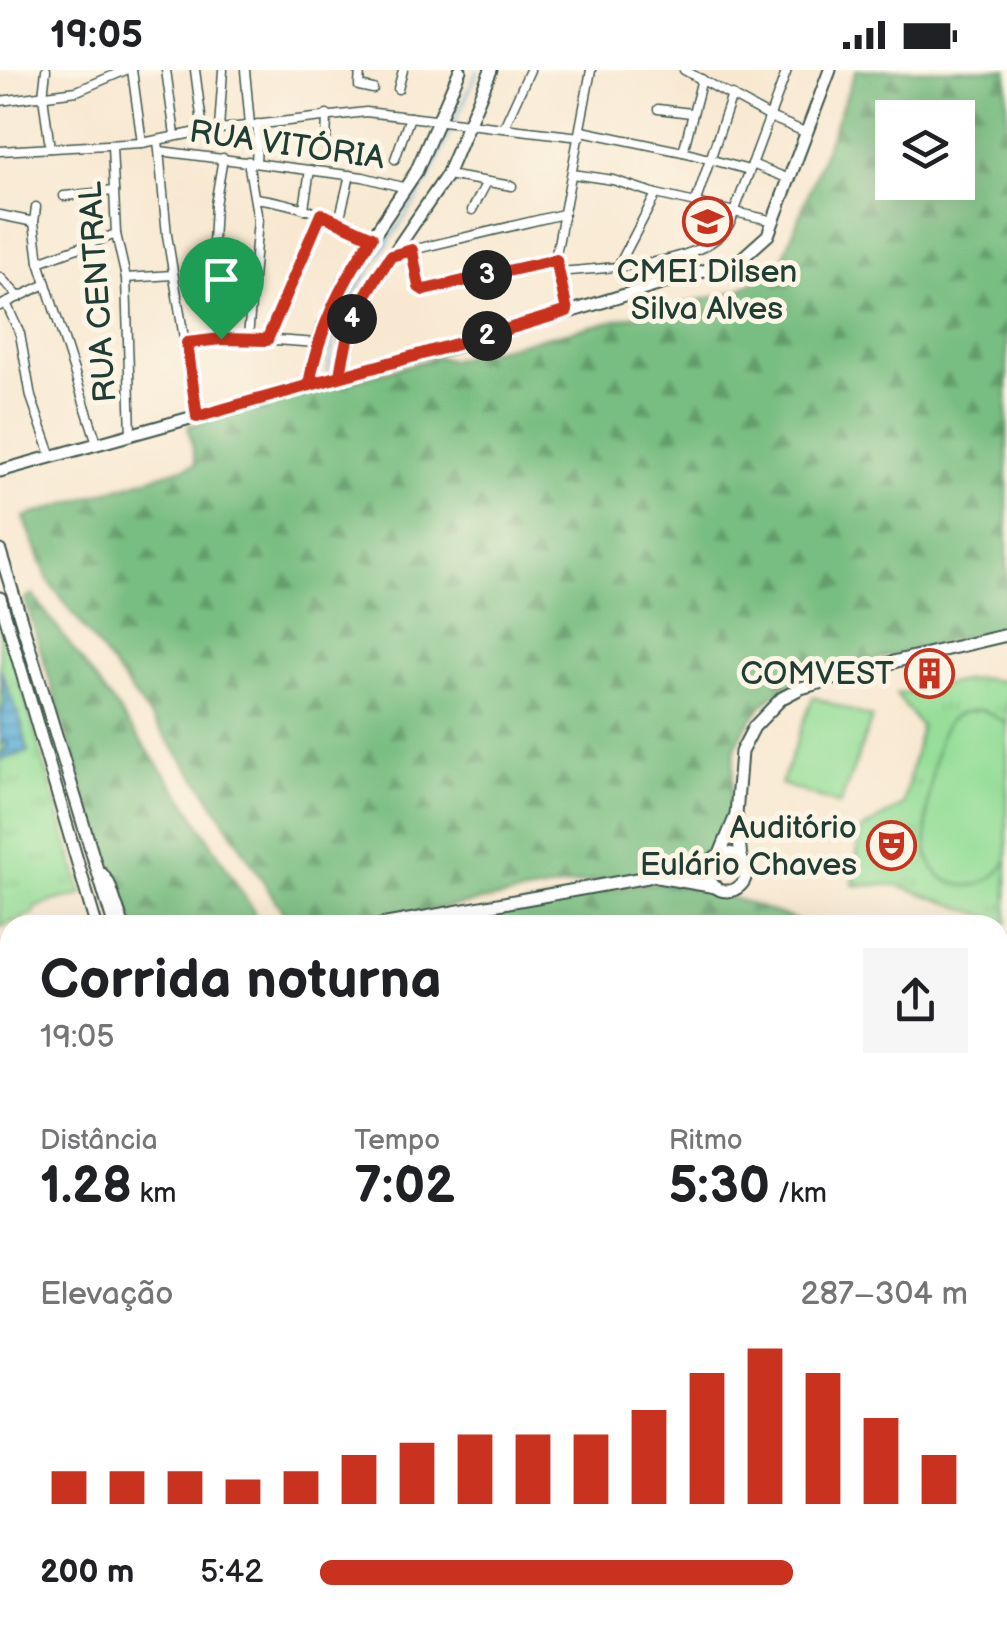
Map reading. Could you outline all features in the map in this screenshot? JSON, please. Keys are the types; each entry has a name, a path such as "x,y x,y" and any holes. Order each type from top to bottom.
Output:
{"street":[{"path":"46,70 43,96 50,148"},
{"path":"0,101 91,88 129,70 142,143"},
{"path":"166,70 176,135"},
{"path":"195,70 203,131"},
{"path":"219,129 223,70"},
{"path":"244,70 254,124 252,162 258,220 248,338"},
{"path":"360,70 359,86 374,89"},
{"path":"398,89 403,70"},
{"path":"309,384 317,343 344,280 406,188 444,121 460,70"},
{"path":"340,376 345,340 356,309 447,175 464,123 491,70"},
{"path":"504,126 530,70"},
{"path":"567,311 556,260 591,70"},
{"path":"684,70 770,117 807,132"},
{"path":"558,272 669,259 702,249 724,234 787,70"},
{"path":"0,471 309,384 431,354 726,267 759,246 774,222 830,70"},
{"path":"683,152 702,79"},
{"path":"695,204 732,95"},
{"path":"658,109 691,113"},
{"path":"1,148 112,146 327,114 366,112 581,134 683,152 790,179"},
{"path":"326,146 327,114"},
{"path":"395,159 410,117"},
{"path":"158,140 173,275 197,417"},
{"name":"RUA CENTRAL","path":"112,146 116,234 126,278 131,435"},
{"name":"RUA VITÓRIA","path":"160,151 350,175 406,188"},
{"path":"221,339 219,303 210,299 215,205 223,158"},
{"path":"304,208 310,170"},
{"path":"572,174 613,180 774,222"},
{"path":"340,221 350,175"},
{"path":"447,175 512,186"},
{"path":"472,210 487,182"},
{"path":"64,196 114,190"},
{"path":"620,265 656,194"},
{"path":"255,198 304,208 372,237"},
{"path":"36,207 39,262 97,442"},
{"path":"267,340 321,214"},
{"path":"391,256 562,214"},
{"path":"0,215 34,222"},
{"path":"39,262 116,234"},
{"path":"412,250 419,287 424,290 556,260"},
{"path":"126,278 173,275"},
{"path":"0,276 19,297"},
{"path":"46,284 3,304 20,334 31,397 51,455"},
{"path":"187,343 248,338 317,343"},
{"path":"0,551 111,915"},
{"path":"0,598 93,915"},
{"path":"648,876 728,890 743,882 746,872 736,815 742,752 754,726 782,698 801,688 1007,634"},
{"path":"716,887 708,872 736,815"},
{"path":"436,915 648,876 731,854 741,859"},
{"path":"95,866 110,884 120,915"}],"green space":[{"path":"856,70 1007,70 1007,627 798,681 778,692 761,706 741,735 735,749 730,811 724,832 716,844 698,857 645,872 402,915 285,915 205,790 48,580 24,517 196,464 188,426 438,357 450,360 738,291 781,264"},
{"path":"33,595 185,801 256,915 130,915 119,878 107,866 25,599"},
{"path":"0,613 83,895 56,900 34,909 31,915 0,915"},
{"path":"978,678 1007,682 1007,915 984,915 897,885 853,885 860,831 903,805 921,727 896,694"},
{"path":"813,697 872,718 840,805 781,784"},
{"path":"984,710 1007,724 1007,859 990,879 968,886 945,879 936,871 929,859 926,831 933,767 943,732 959,714"},
{"path":"648,883 710,892 781,915 471,915"}],"water":[{"path":"0,668 28,752 0,760 8,745 0,744 0,713 5,705"}],"waterway":[{"path":"327,377 337,319 429,180 478,70"}],"place":[{"name":"CMEI Dilsen Silva Alves","path":"707,221"},
{"name":"COMVEST","path":"929,673"},
{"name":"Auditório Eulário Chaves","path":"892,845"}],"route":[{"path":"321,214 372,237 332,305 317,343 309,384 340,376 345,340 356,309 391,256 412,250 419,287 424,290 556,260 567,311 431,354 197,417 187,343 221,339 267,340 321,214"}]}
